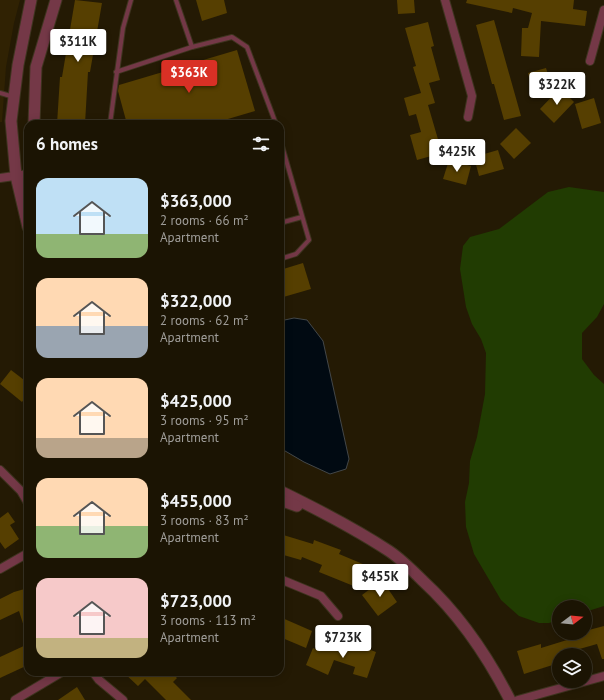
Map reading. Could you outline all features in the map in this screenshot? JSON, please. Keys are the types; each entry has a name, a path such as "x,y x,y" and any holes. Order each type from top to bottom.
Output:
{"street":[{"path":"24,210 16,176 11,121 18,65 31,0"},
{"path":"34,120 36,67 56,0"},
{"path":"445,0 472,96 468,117"},
{"path":"590,61 604,10"},
{"path":"0,178 24,175"},
{"path":"16,176 24,183"},
{"path":"0,470 21,491 24,497"},
{"path":"284,493 334,518 390,552 441,598 468,630 495,671 510,700"},
{"path":"284,501 334,518"},
{"path":"0,569 24,555"},
{"path":"284,581 321,596 338,616"},
{"path":"15,700 55,676"},
{"path":"96,676 123,700"},
{"path":"518,700 604,676"}],"lane":[{"path":"110,120 123,28 131,0"},
{"path":"176,0 192,47"},
{"path":"116,72 192,47 232,36 248,46 274,120"},
{"path":"0,93 14,97"},
{"path":"284,153 309,240 296,254 284,258"},
{"path":"284,222 302,217"}],"shaded area":[{"path":"0,0 20,0 6,67 2,122 0,122"},
{"path":"294,318 307,320 323,341 349,459 346,469 330,474 304,462 284,450 284,320"}],"green space":[{"path":"569,187 604,192 604,304 597,317 582,333 582,359 594,375 604,384 604,606 592,610 592,600 552,600 552,622 539,623 519,616 501,600 474,554 466,527 465,502 469,483 470,461 477,437 485,394 486,353 481,339 472,324 466,307 460,269 463,246 470,237 499,229 548,192"}],"building":[{"path":"75,0 102,3 90,72 88,72 85,120 57,120 60,77 62,77"},
{"path":"196,0 224,0 227,13 202,21"},
{"path":"397,0 414,0 415,13 398,14"},
{"path":"467,0 574,0 573,9 587,11 585,26 541,21 539,57 521,56 522,28 528,28 532,13 513,8 512,13 466,3"},
{"path":"494,20 521,116 504,120 494,84 492,84 476,25"},
{"path":"428,22 434,46 431,47 440,80 429,83 435,103 428,105 442,153 417,160 410,135 421,132 416,114 409,116 404,98 421,93 413,67 416,66 405,28"},
{"path":"237,50 255,111 225,120 126,120 118,91 119,85"},
{"path":"546,68 551,84 532,89 528,73"},
{"path":"560,88 574,102 554,123 540,109"},
{"path":"594,98 601,123 582,129 575,104"},
{"path":"516,128 531,143 514,159 500,144"},
{"path":"498,150 504,169 479,176 474,157"},
{"path":"449,160 471,166 466,185 443,179"},
{"path":"303,263 311,289 284,297 284,269"},
{"path":"11,370 24,380 24,399 22,402 0,384"},
{"path":"8,512 15,522 10,525 19,539 5,549 0,542 0,518"},
{"path":"284,535 313,544 314,540 341,550 339,554 370,567 361,589 319,572 322,565 302,557 301,560 284,555"},
{"path":"382,580 397,602 378,616 362,595"},
{"path":"24,589 24,627 19,611 0,620 0,599"},
{"path":"284,619 312,631 306,648 284,639"},
{"path":"604,626 604,659 602,659 597,644 583,648 552,648 552,665 524,674 517,651 541,644 541,648 567,640 592,640 592,629"},
{"path":"349,642 376,652 367,678 353,674 355,667 334,660 328,675 306,665 313,648 320,651 323,645 345,654"},
{"path":"24,646 24,667 0,678 0,657"},
{"path":"127,676 175,676 177,678 173,682 191,700 166,700 145,679 138,686"},
{"path":"77,687 85,700 58,700"}]}
